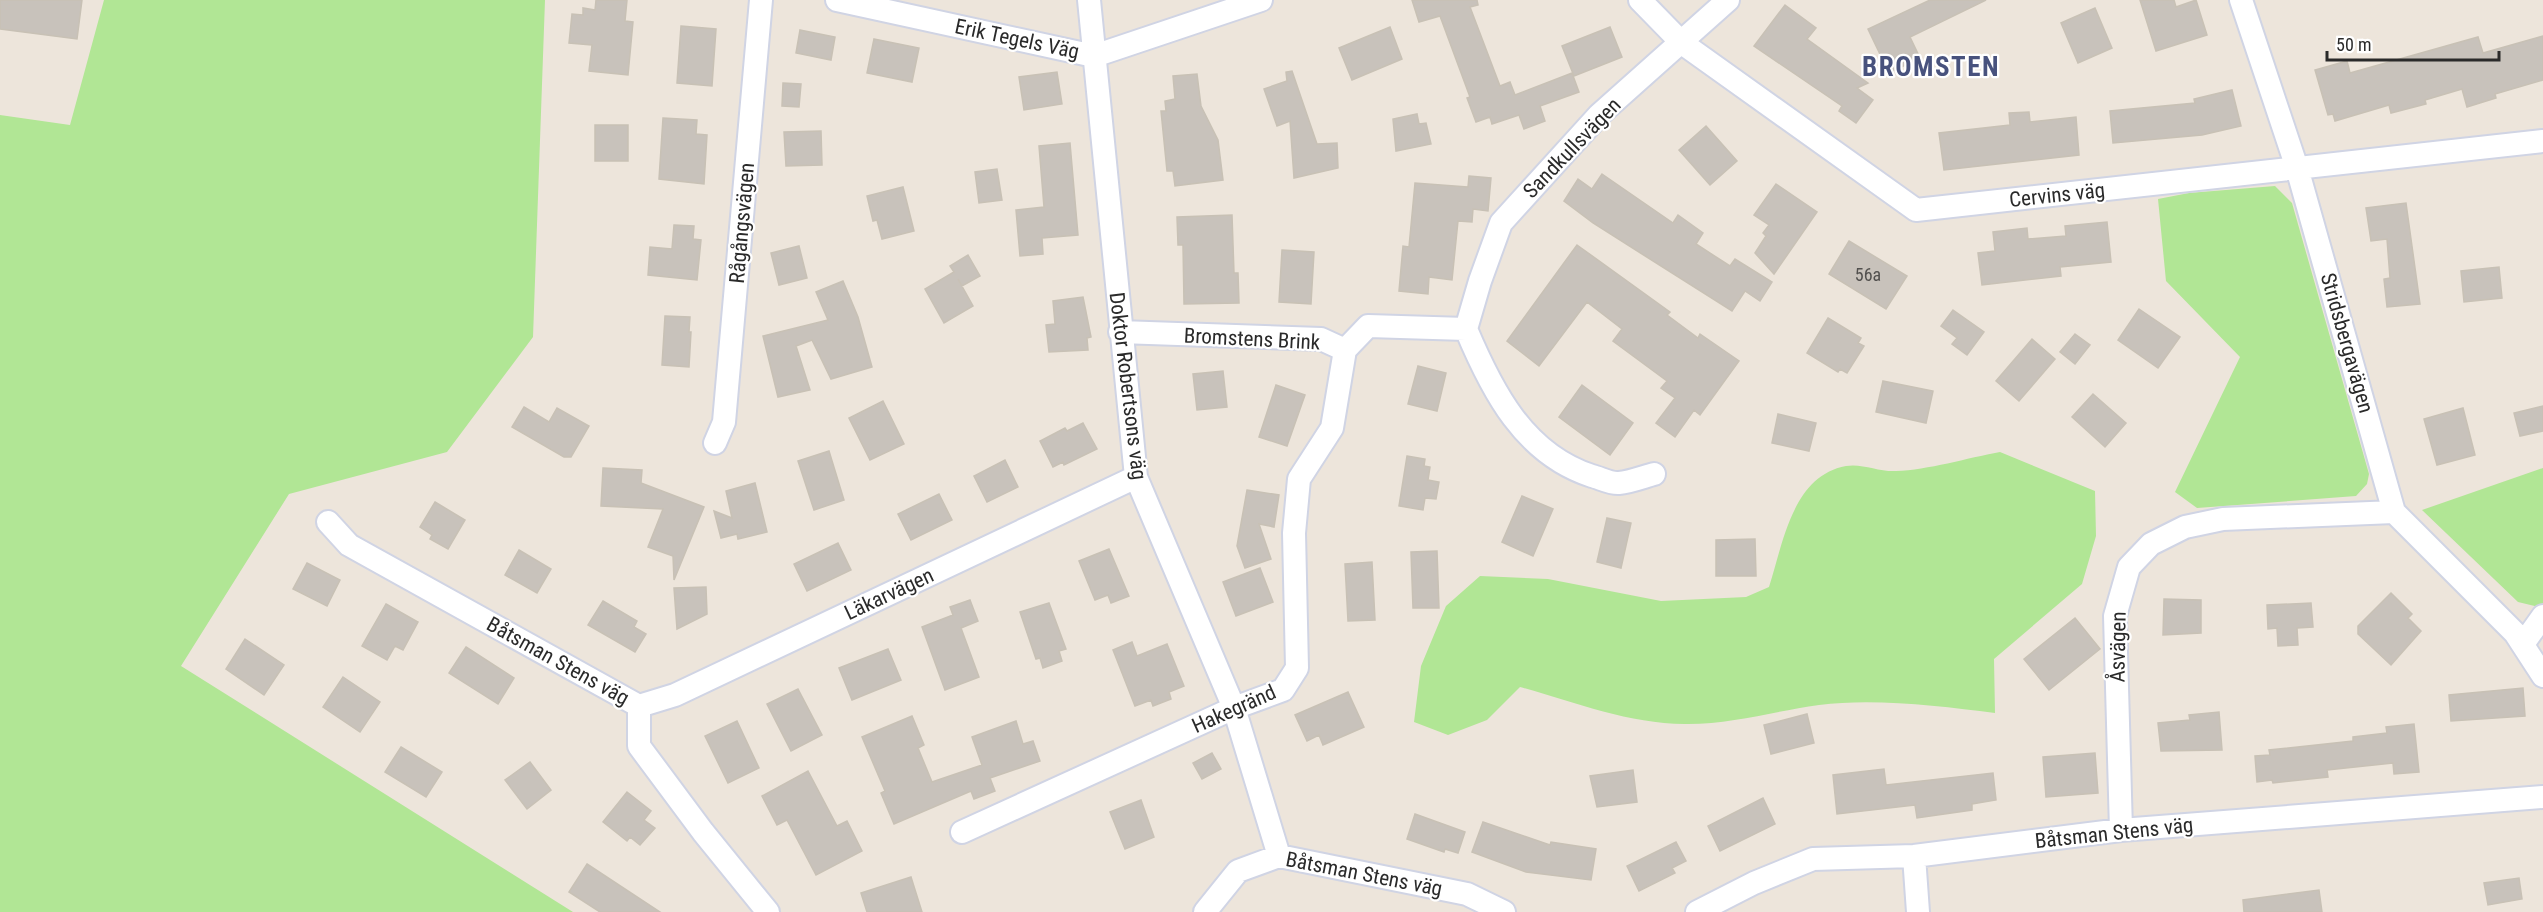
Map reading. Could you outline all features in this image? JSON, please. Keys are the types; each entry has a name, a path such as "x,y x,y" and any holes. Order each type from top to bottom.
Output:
{"street":[{"name":"Rågångsvägen","path":"715,443 724,422 761,0"},
{"name":"Erik Tegels Väg","path":"837,0 1094,56 1261,0"},
{"name":"Doktor Robertsons väg","path":"1089,0 1120,333 1136,477 1234,708 1279,856"},
{"name":"Cervins väg","path":"1640,0 1682,43 1916,210 2543,141"},
{"name":"Sandkullsvägen","path":"1466,329 1480,281 1501,224 1599,115 1728,0"},
{"name":"Stridsbergavägen","path":"2241,0 2297,168 2394,512 2515,633 2543,676"},
{"name":"Bromstens Brink","path":"1120,333 1321,339 1345,350 1368,326 1466,329"},
{"path":"1466,329 1488,379 1516,422 1551,457 1582,472 1617,483 1654,474"},
{"name":"Hakegränd","path":"962,832 1234,708 1283,690 1298,668 1294,533 1299,479 1332,428 1345,350"},
{"name":"Läkarvägen","path":"639,706 675,695 1136,477"},
{"name":"Åsvägen","path":"2121,830 2115,616 2128,567 2151,544 2185,527 2213,521 2394,512"},
{"name":"Båtsman Stens väg","path":"328,522 350,545 639,706 639,746 703,832 768,912"},
{"path":"2523,644 2543,616"},
{"name":"Båtsman Stens väg","path":"1697,912 1754,883 1813,859 1914,856 2121,830 2543,797"},
{"name":"Båtsman Stens väg","path":"1205,912 1238,871 1279,856 1467,894 1504,912"},
{"path":"1914,856 1918,912"}],"green space":[{"path":"104,0 545,0 533,337 447,452 289,494 181,666 573,912 0,912 0,115 70,125"},
{"path":"2275,186 2292,203 2369,474 2367,484 2356,496 2197,508 2175,492 2240,357 2166,281 2158,199 2189,193"},
{"path":"2000,452 2095,491 2096,536 2082,584 1994,659 1995,713 1862,702 1819,705 1721,722 1667,723 1603,712 1520,687 1487,720 1448,735 1414,722 1421,666 1446,606 1480,576 1548,579 1661,601 1746,597 1769,587 1792,514 1813,483 1828,472 1852,465 1890,471 1908,470"},
{"path":"2543,468 2543,608 2518,602 2422,510"}],"building":[{"path":"0,0 82,0 77,39 0,29"},
{"path":"596,0 627,0 625,21 633,22 628,75 589,71 592,45 569,43 572,14 583,15 583,8 595,10"},
{"path":"1412,0 1477,0 1478,5 1470,7 1500,86 1510,82 1515,95 1572,73 1579,92 1540,106 1545,121 1524,129 1519,115 1492,124 1490,117 1476,122 1467,98 1470,97 1440,16 1419,22"},
{"path":"1930,0 1986,0 1910,37 1920,58 1889,73 1868,29"},
{"path":"2140,0 2174,0 2176,7 2196,0 2207,35 2156,51"},
{"path":"1785,5 1816,28 1807,39 1868,83 1857,88 1873,100 1856,123 1839,111 1842,106 1754,46"},
{"path":"2095,8 2112,48 2078,63 2061,23"},
{"path":"681,26 716,29 712,86 677,83"},
{"path":"1390,27 1402,59 1352,80 1339,48"},
{"path":"1610,27 1622,57 1574,76 1562,46"},
{"path":"800,30 835,37 831,60 796,53"},
{"path":"2543,36 2543,80 2495,94 2496,98 2467,107 2462,89 2425,100 2426,104 2391,113 2389,105 2335,121 2333,114 2328,115 2315,70 2347,61 2350,73 2478,37 2483,53"},
{"path":"874,39 919,48 912,82 867,73"},
{"path":"1292,71 1317,144 1337,143 1338,168 1294,178 1290,121 1277,126 1264,89 1287,81 1286,72"},
{"path":"1057,72 1062,104 1024,110 1019,77"},
{"path":"1197,74 1201,106 1218,140 1223,180 1175,186 1173,171 1167,171 1161,111 1166,111 1165,101 1175,99 1173,76"},
{"path":"783,83 801,84 799,107 782,106"},
{"path":"2232,90 2241,126 2202,135 2113,143 2110,111 2195,103 2194,99"},
{"path":"2029,112 2030,122 2076,117 2079,155 1944,170 1939,133 2010,125 2009,113"},
{"path":"1417,114 1419,124 1426,123 1431,144 1396,151 1393,119"},
{"path":"663,118 697,120 696,134 707,135 704,184 659,179"},
{"path":"595,125 628,125 628,161 595,161"},
{"path":"1706,126 1737,161 1710,185 1679,150"},
{"path":"821,131 822,165 786,166 784,132"},
{"path":"1070,143 1078,235 1042,238 1043,254 1020,256 1016,210 1044,207 1039,146"},
{"path":"997,169 1002,200 979,203 975,172"},
{"path":"1602,174 1673,223 1678,215 1703,233 1696,244 1730,266 1735,259 1772,282 1760,301 1745,291 1732,311 1593,223 1564,201 1578,179 1592,189"},
{"path":"1469,176 1491,178 1488,211 1473,209 1472,222 1458,221 1452,280 1429,277 1428,294 1399,291 1403,246 1409,247 1415,183 1468,187"},
{"path":"1776,184 1817,212 1774,274 1755,253 1766,236 1763,233 1769,225 1754,215"},
{"path":"903,187 914,231 882,239 877,220 873,221 867,196"},
{"path":"2406,203 2420,304 2387,307 2384,279 2390,278 2387,239 2371,241 2366,208"},
{"path":"1232,215 1234,273 1238,273 1239,303 1184,304 1183,245 1178,245 1177,217"},
{"path":"2107,222 2111,262 2060,267 2061,276 1982,285 1978,253 1995,251 1993,232 2027,228 2028,239 2066,236 2065,226"},
{"path":"674,225 694,226 693,239 701,240 697,280 648,275 650,247 672,249"},
{"path":"1849,241 1907,276 1886,309 1829,274"},
{"path":"1577,245 1670,312 1667,315 1698,338 1700,334 1739,361 1700,415 1694,410 1675,437 1656,423 1675,398 1661,388 1667,381 1613,341 1622,329 1587,302 1539,366 1507,341"},
{"path":"799,246 807,278 779,285 771,253"},
{"path":"1282,250 1314,252 1311,304 1279,302"},
{"path":"968,255 980,276 962,286 958,279 973,306 944,323 925,289 954,272 950,266"},
{"path":"2499,267 2502,298 2464,302 2461,271"},
{"path":"843,281 858,317 872,367 831,379 812,340 796,346 810,390 778,397 763,336 828,320 816,292"},
{"path":"1083,297 1091,337 1087,338 1088,350 1049,352 1046,325 1055,324 1053,301"},
{"path":"2139,309 2180,337 2158,368 2118,340"},
{"path":"1953,310 1984,332 1967,355 1952,344 1957,338 1941,326"},
{"path":"665,316 690,317 689,367 662,365"},
{"path":"1828,318 1861,338 1858,343 1864,346 1847,373 1840,369 1838,372 1807,353"},
{"path":"2075,334 2090,345 2075,364 2060,352"},
{"path":"2032,339 2055,359 2019,401 1996,381"},
{"path":"1418,366 1446,373 1437,411 1408,404"},
{"path":"1223,371 1227,407 1197,410 1193,374"},
{"path":"1883,381 1933,391 1926,423 1876,412"},
{"path":"1276,385 1305,395 1287,446 1259,437"},
{"path":"1582,385 1633,423 1610,455 1559,417"},
{"path":"2093,394 2126,423 2105,447 2072,417"},
{"path":"883,401 904,444 870,460 849,418"},
{"path":"2543,406 2543,431 2520,436 2514,413"},
{"path":"524,407 549,422 557,408 589,426 571,457 564,457 512,427"},
{"path":"2463,408 2475,455 2437,465 2424,419"},
{"path":"1778,414 1816,423 1809,451 1772,443"},
{"path":"1083,423 1097,449 1064,465 1063,462 1053,467 1040,441 1065,428 1067,431"},
{"path":"829,451 844,500 814,510 798,461"},
{"path":"1407,456 1425,459 1424,466 1430,467 1428,480 1439,482 1436,499 1425,498 1423,510 1399,506"},
{"path":"1005,460 1018,487 987,502 974,476"},
{"path":"603,468 642,470 641,483 704,507 674,580 673,556 648,547 663,509 601,506"},
{"path":"755,483 767,532 738,539 737,534 721,538 714,511 732,518 726,491"},
{"path":"1247,490 1279,495 1274,527 1259,524 1271,559 1245,568 1237,546"},
{"path":"939,494 952,520 911,540 898,514"},
{"path":"1522,496 1553,509 1533,556 1502,542"},
{"path":"435,502 465,520 448,549 430,539 432,535 420,527"},
{"path":"1607,518 1631,523 1621,568 1597,562"},
{"path":"1755,539 1756,576 1716,576 1716,540"},
{"path":"838,543 851,570 807,591 794,564"},
{"path":"1109,549 1129,596 1111,603 1108,595 1095,600 1079,561"},
{"path":"519,550 551,569 537,593 505,575"},
{"path":"1437,551 1439,608 1413,608 1411,552"},
{"path":"1372,562 1375,620 1348,621 1345,564"},
{"path":"307,563 340,580 327,606 293,589"},
{"path":"1260,568 1273,602 1236,616 1223,582"},
{"path":"706,587 707,614 677,629 674,588"},
{"path":"2391,593 2412,614 2408,618 2421,631 2391,665 2358,634 2358,626"},
{"path":"2164,599 2201,600 2201,633 2163,635"},
{"path":"970,600 978,621 961,628 979,677 945,690 922,627 953,615 950,607"},
{"path":"603,601 637,621 634,627 646,634 635,652 588,625"},
{"path":"1049,603 1066,649 1059,651 1062,661 1043,668 1040,658 1036,659 1020,612"},
{"path":"2311,603 2313,627 2297,628 2298,645 2278,646 2277,628 2268,629 2267,605"},
{"path":"386,604 418,622 403,650 395,646 387,660 362,646"},
{"path":"2075,618 2100,649 2049,690 2024,659"},
{"path":"245,639 284,665 264,695 226,669"},
{"path":"1132,642 1137,656 1167,644 1184,686 1169,692 1171,699 1153,706 1151,700 1135,706 1113,650"},
{"path":"466,647 514,678 498,704 449,673"},
{"path":"888,649 901,680 852,700 839,668"},
{"path":"343,677 380,702 360,732 323,707"},
{"path":"2523,688 2525,716 2451,721 2449,695"},
{"path":"798,689 822,735 791,751 767,704"},
{"path":"1348,692 1364,727 1323,745 1319,735 1307,741 1295,715"},
{"path":"2219,712 2222,750 2161,751 2158,723 2190,720 2189,715"},
{"path":"1807,714 1814,743 1771,754 1764,725"},
{"path":"912,716 924,745 918,748 932,782 982,765 972,737 1016,721 1023,744 1033,741 1040,761 990,778 995,791 974,799 971,791 894,824 881,793 885,791 862,737"},
{"path":"737,721 759,768 728,783 705,736"},
{"path":"2414,724 2419,772 2394,774 2393,763 2327,770 2328,777 2273,783 2272,780 2257,782 2255,756 2270,755 2269,750 2353,741 2353,737 2387,733 2386,727"},
{"path":"401,747 442,772 426,797 385,772"},
{"path":"1212,753 1221,769 1202,779 1193,763"},
{"path":"2095,753 2098,793 2046,797 2043,757"},
{"path":"530,762 551,790 527,809 505,780"},
{"path":"1884,769 1886,785 1993,773 1996,800 1972,804 1972,810 1917,818 1915,805 1837,814 1833,775"},
{"path":"1633,770 1637,802 1597,807 1590,776"},
{"path":"808,771 837,826 847,821 862,851 816,875 787,820 777,825 762,796"},
{"path":"627,792 651,811 644,820 655,828 640,845 630,837 627,841 603,822"},
{"path":"1763,798 1775,824 1720,851 1708,826"},
{"path":"1141,800 1154,837 1125,849 1110,812"},
{"path":"1415,814 1465,832 1458,853 1445,849 1444,852 1407,839"},
{"path":"1483,822 1550,845 1551,842 1596,849 1591,880 1526,872 1472,852"},
{"path":"1676,842 1686,861 1672,868 1675,873 1639,891 1627,866"},
{"path":"587,864 660,912 600,912 569,892"},
{"path":"911,877 922,912 867,912 861,893"},
{"path":"2519,878 2522,899 2488,905 2484,883"},
{"path":"2319,890 2322,912 2244,912 2243,900"}],"district":[{"name":"BROMSTEN","path":"1931,67"}]}
